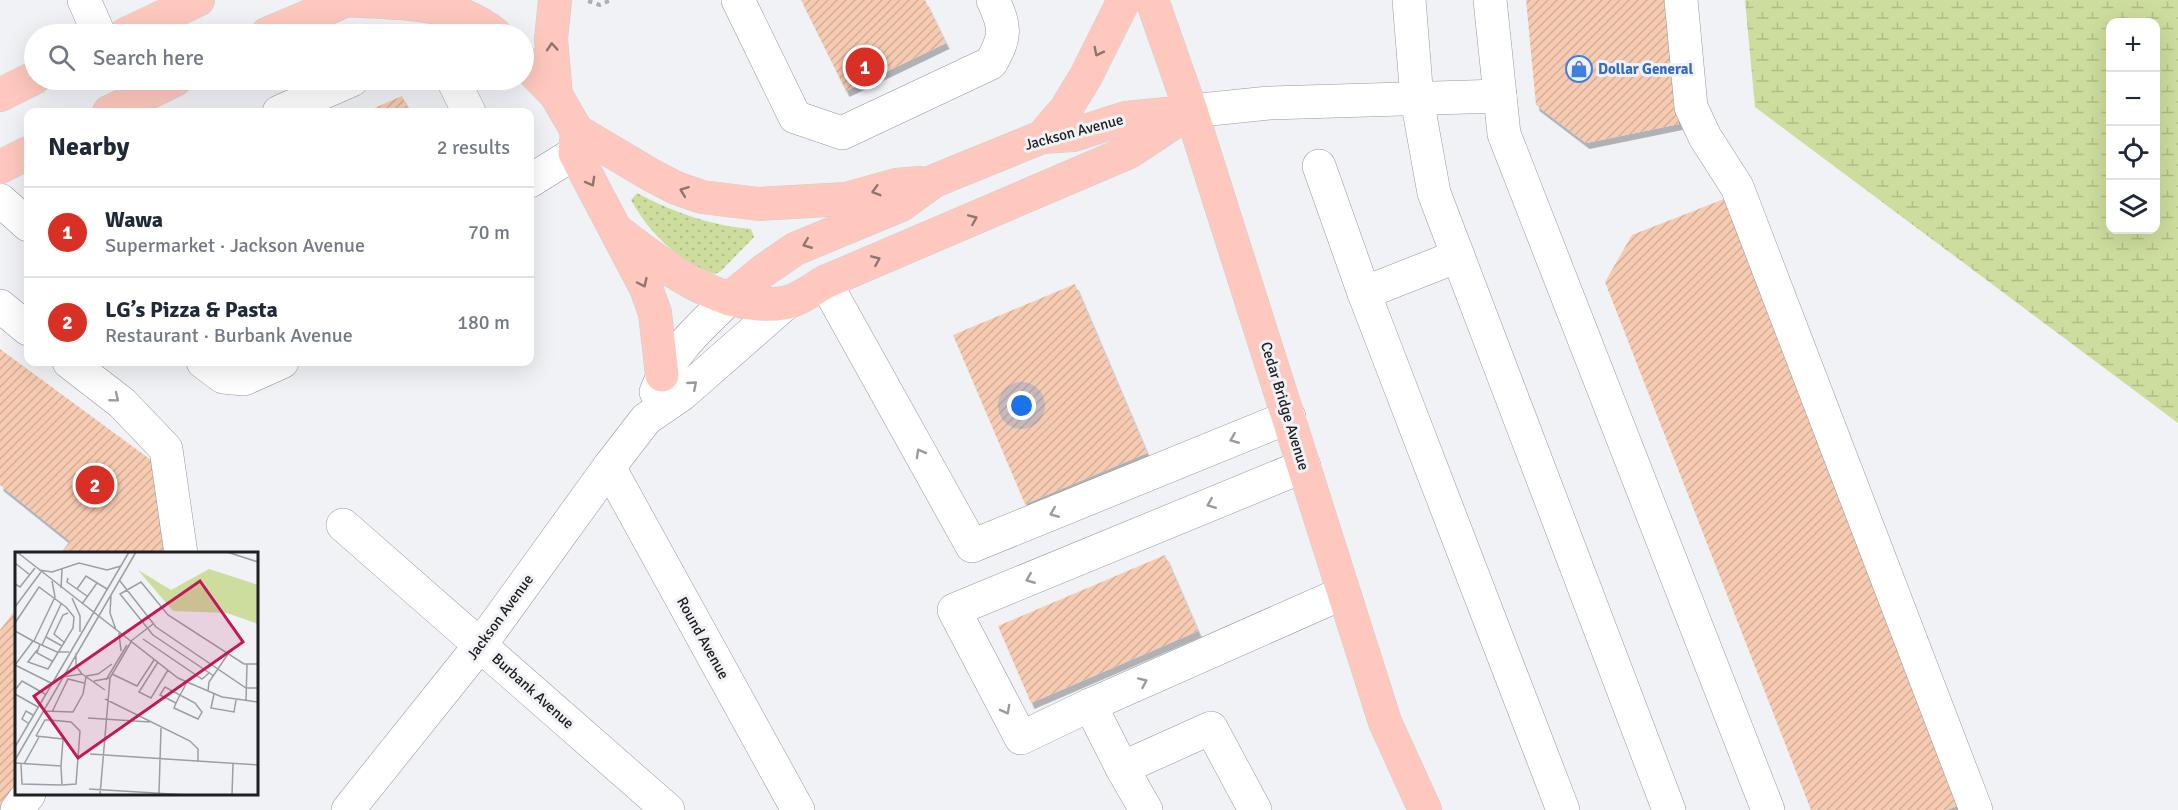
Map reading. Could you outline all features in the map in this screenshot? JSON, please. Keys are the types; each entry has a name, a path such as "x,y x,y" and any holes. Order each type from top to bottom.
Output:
{"main road":[{"path":"147,24 198,0"},
{"path":"291,24 347,0 434,7 460,14 481,24"},
{"path":"555,0 550,39 556,95 617,231 646,288 655,313 662,375"},
{"path":"1042,137 1066,109 1086,76 1124,0"},
{"name":"Cedar Bridge Avenue","path":"1152,0 1191,111 1385,722 1425,810"},
{"path":"534,72 556,95"},
{"path":"0,94 24,83"},
{"path":"117,108 154,90"},
{"name":"Jackson Avenue","path":"729,298 795,249 901,205 934,181 1042,137 1073,135 1126,118 1191,111"},
{"name":"Jackson Avenue","path":"786,303 825,282 1129,152 1191,111"},
{"path":"576,142 676,188 702,197 759,204 846,199 896,185 934,181"},
{"path":"0,167 24,155"},
{"path":"617,231 656,260 692,282 729,298 757,304 786,303"}],"street":[{"path":"84,0 95,24"},
{"path":"738,0 795,117 842,133 991,63 1003,42 1001,18 993,0"},
{"path":"1409,0 1417,99 1434,193 1669,810"},
{"path":"1490,0 1504,134 1768,810"},
{"path":"1681,0 1691,107 1705,137 1737,188 1976,810"},
{"path":"288,108 329,90"},
{"path":"458,90 467,108"},
{"path":"1191,111 1269,103 1500,96"},
{"path":"534,179 576,142"},
{"path":"1319,166 1364,292 1563,810"},
{"path":"0,200 24,221"},
{"path":"1364,292 1458,256"},
{"path":"825,282 972,546 1288,417"},
{"name":"Jackson Avenue","path":"348,810 481,644 646,419 662,375 680,348 729,298"},
{"name":"Jackson Avenue","path":"646,419 681,395 786,303"},
{"path":"0,306 24,326"},
{"path":"74,366 122,403 166,448 181,552"},
{"path":"209,366 224,377 244,379 273,366"},
{"path":"1304,466 954,610 1021,738 1343,593"},
{"name":"Round Avenue","path":"609,467 798,810"},
{"name":"Burbank Avenue","path":"344,525 668,810"},
{"path":"1090,705 1146,810"},
{"path":"1122,768 1211,728 1255,810"},
{"path":"16,810 28,795"}],"path":[{"path":"585,0 600,5 611,0"}],"green space":[{"path":"1745,0 2178,0 2178,423 1755,107"},
{"path":"637,193 692,217 721,225 751,229 754,237 721,271 715,274 689,262 656,235 631,200"}],"building":[{"path":"801,0 925,0 946,43 846,91"},
{"path":"1526,0 1667,0 1679,124 1586,143 1536,105"},
{"path":"402,96 408,108 374,108"},
{"path":"1724,199 1960,805 1946,810 1811,810 1605,282 1632,235"},
{"path":"1075,284 1147,453 1025,504 953,335"},
{"path":"0,349 151,460 164,552 62,552 70,541 0,485"},
{"path":"1165,555 1198,631 1031,703 998,626"},
{"path":"15,610 15,794 4,810 0,810 0,630"}],"place":[{"name":"Wawa","path":"865,67"},
{"name":"Dollar General","path":"1579,69"},
{"name":"LG’s Pizza & Pasta","path":"95,485"}]}
